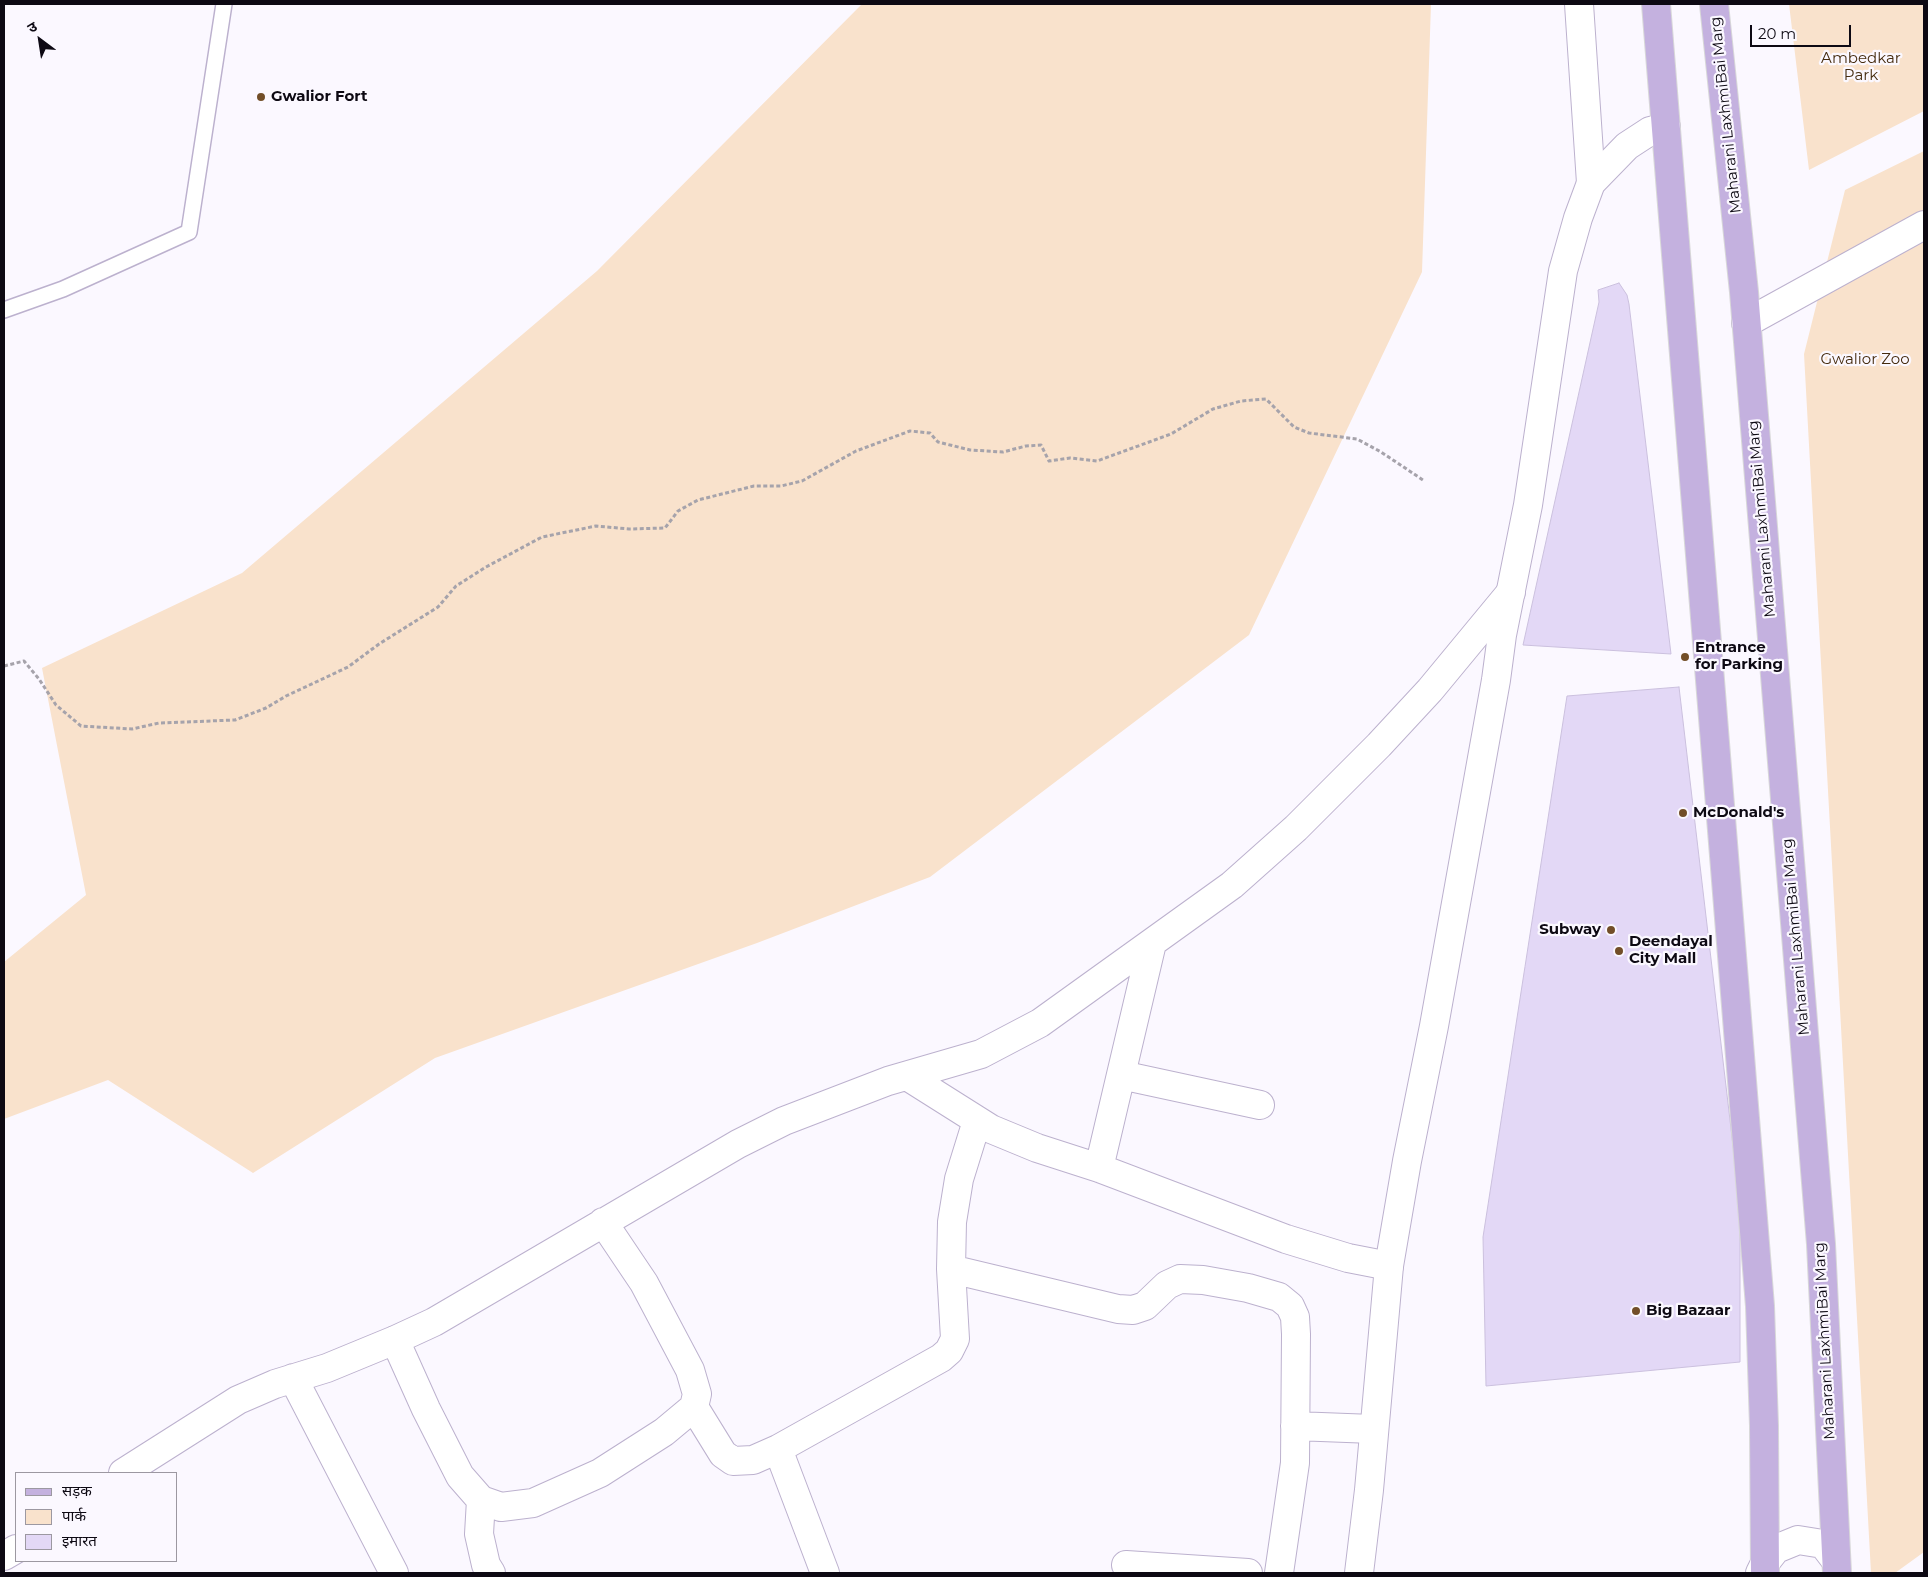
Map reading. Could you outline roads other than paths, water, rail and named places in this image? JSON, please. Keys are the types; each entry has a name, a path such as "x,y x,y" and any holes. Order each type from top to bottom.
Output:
{"main road":[{"path":"1656,4 1760,1306 1764,1426 1763,1570"},
{"name":"Maharani LaxhmiBai Marg","path":"1714,4 1746,322 1821,1244 1837,1567"}],"street":[{"path":"1580,4 1592,183"},
{"path":"1359,1573 1369,1490 1373,1428 1389,1266 1496,680 1502,635 1528,505 1563,271 1578,218 1592,183 1627,146 1650,132 1666,128"},
{"path":"1746,322 1924,225"},
{"path":"125,1472 238,1400 275,1384 327,1368 434,1322 738,1144 784,1121 908,1076 981,1054 1040,1023 1232,885 1296,828 1424,697 1511,592"},
{"path":"1098,1168 1152,943"},
{"path":"1121,1075 1260,1106"},
{"path":"908,1076 991,1129 1037,1148 1098,1168 1286,1239 1348,1258 1389,1266"},
{"path":"694,1407 723,1454 734,1461 753,1460 778,1449 942,1358 949,1351 955,1339 951,1269 952,1222 959,1179 977,1120"},
{"path":"395,1340 426,1409 460,1476 481,1500 501,1506 533,1504 600,1473 664,1432 694,1407 697,1394 690,1370 644,1283 603,1222"},
{"path":"951,1269 1118,1309 1134,1310 1144,1306 1167,1285 1180,1278 1248,1288 1279,1296 1290,1306 1295,1317 1295,1463 1279,1573"},
{"path":"293,1378 394,1573"},
{"path":"1295,1426 1373,1428"},
{"path":"778,1449 825,1573"},
{"path":"481,1500 479,1534 486,1565 490,1573"},
{"path":"1763,1570 1776,1549 1798,1540 1823,1544 1837,1567"},
{"path":"4,1556 15,1550"},
{"path":"1126,1565 1248,1573"}],"lane":[{"path":"4,310 63,289 188,232 224,4"}],"place":[{"name":"Gwalior Fort","path":"261,97"},
{"name":"Entrance for Parking","path":"1685,657"},
{"name":"McDonald's","path":"1683,813"},
{"name":"Subway","path":"1611,930"},
{"name":"Deendayal City Mall","path":"1619,951"},
{"name":"Big Bazaar","path":"1636,1311"}],"park label":[{"name":"Ambedkar Park","path":"1861,68"},
{"name":"Gwalior Zoo","path":"1865,360"}]}
